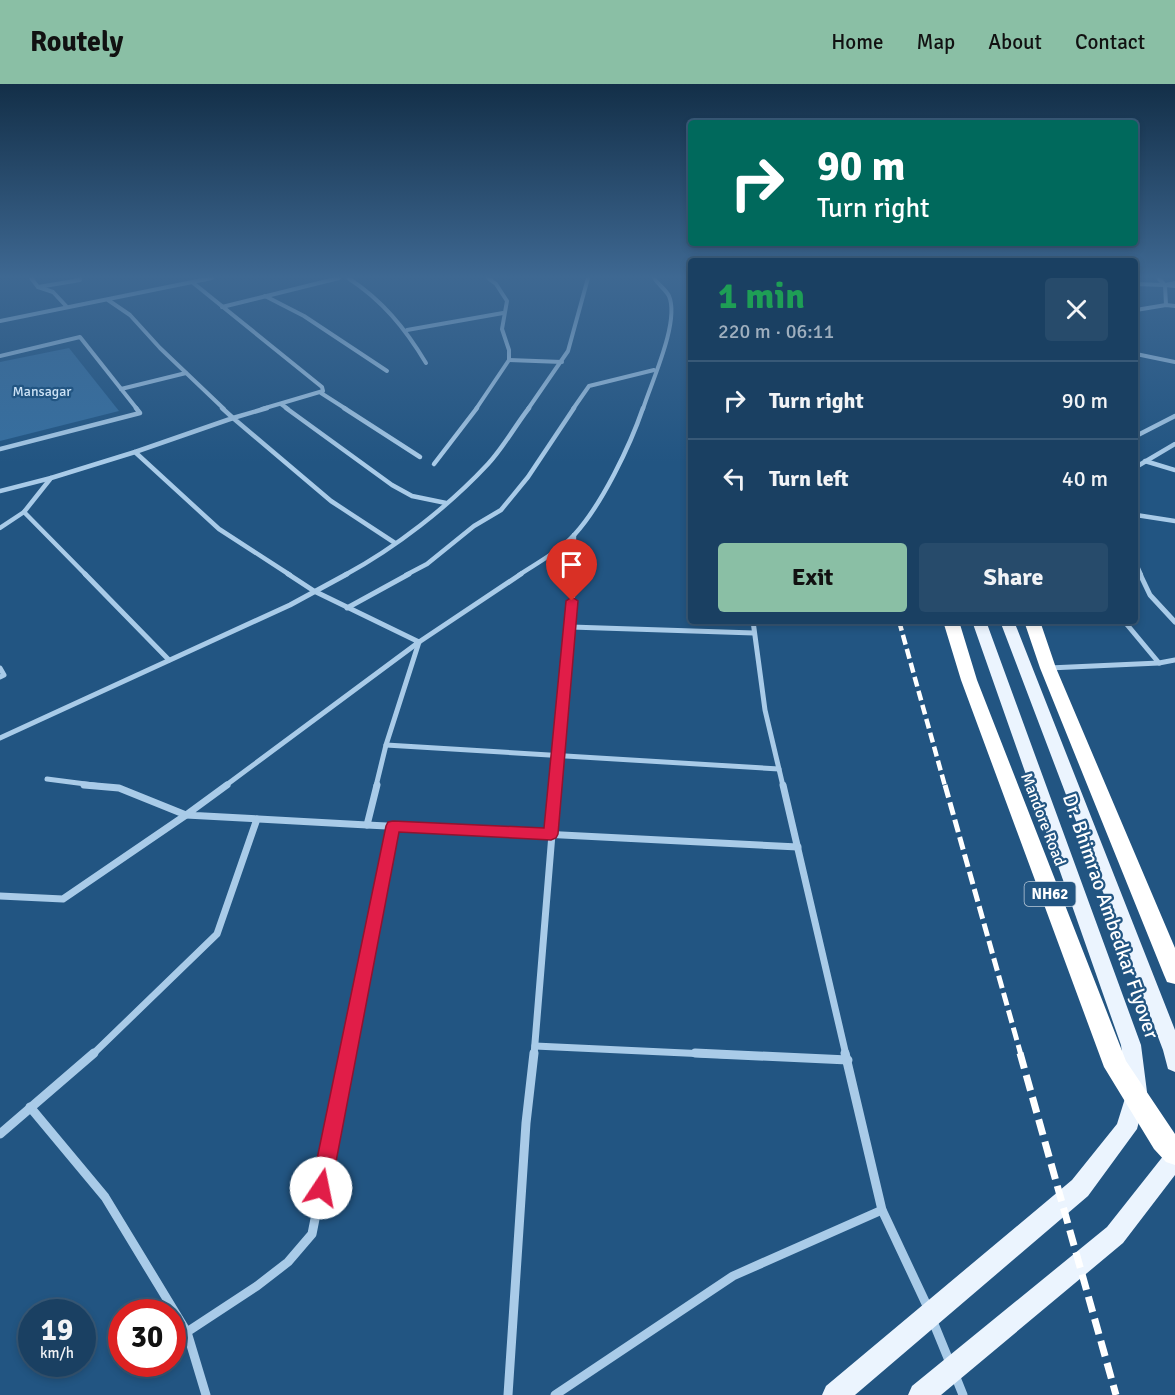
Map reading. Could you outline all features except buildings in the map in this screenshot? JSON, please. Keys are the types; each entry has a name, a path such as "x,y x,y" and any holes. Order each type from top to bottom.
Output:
{"highway":[{"name":"Mandore Road","path":"952,624 969,680 1116,1067 1163,1140 1175,1153"},
{"path":"1033,624 1048,668 1175,975"}],"main road":[{"name":"Dr. Bhimrao Ambedkar Flyover","path":"835,1395 1080,1188 1126,1129 1137,1092 1131,1045 980,624"},
{"name":"Dr. Bhimrao Ambedkar Flyover","path":"1008,624 1169,1039 1175,1063"},
{"path":"921,1395 1115,1235 1174,1159 1175,1153"}],"street":[{"path":"0,356 71,339"},
{"path":"0,449 140,413 82,339"},
{"path":"151,339 233,418 338,508 363,526 395,543"},
{"path":"263,339 322,387 321,393"},
{"path":"339,339 387,371"},
{"path":"412,339 426,363"},
{"path":"434,464 490,391 509,360 510,350 506,339"},
{"path":"0,738 290,605 380,556 446,503 488,464 562,362 571,339"},
{"path":"0,896 63,899 186,815 419,642 541,561 574,535 601,499 641,414 654,370 667,339"},
{"path":"1138,354 1175,362"},
{"path":"509,360 562,362"},
{"path":"347,609 427,564 474,525 501,510 528,477 589,386 654,370"},
{"path":"121,389 186,373"},
{"path":"0,491 51,478 233,418 321,393 420,457"},
{"path":"281,404 392,485 412,496 446,503"},
{"path":"1138,435 1175,416"},
{"path":"1138,466 1175,444"},
{"path":"135,452 219,529 314,591 419,642"},
{"path":"1145,461 1175,470"},
{"path":"0,528 24,512 51,478"},
{"path":"24,512 169,660"},
{"path":"1138,515 1175,521"},
{"path":"508,1395 526,1123 535,1046 551,834 571,627 574,535"},
{"path":"1138,569 1150,596 1175,622"},
{"path":"753,624 765,710 882,1210 926,1304 963,1395"},
{"path":"1126,624 1159,663"},
{"path":"571,627 754,633"},
{"path":"368,825 386,745 419,642"},
{"path":"1048,668 1159,663 1175,660"},
{"path":"0,668 4,675 0,677"},
{"path":"386,745 779,769"},
{"path":"47,779 63,783 119,788 186,815 798,846"},
{"path":"0,1134 88,1059 217,934 257,819"},
{"path":"187,1332 257,1286 288,1262 312,1234 393,826"},
{"path":"535,1046 848,1060"},
{"path":"30,1107 105,1197 187,1332 207,1395"},
{"path":"555,1395 734,1276 882,1210"}],"green space":[{"name":"Mansagar","path":"69,348 119,411 0,441 0,362"}],"railway":[{"path":"900,624 945,786"},
{"path":"945,785 1021,1055"},
{"path":"1020,1053 1116,1395"}],"route":[{"path":"321,1188 393,826 551,834 572,623 572,601"}]}
